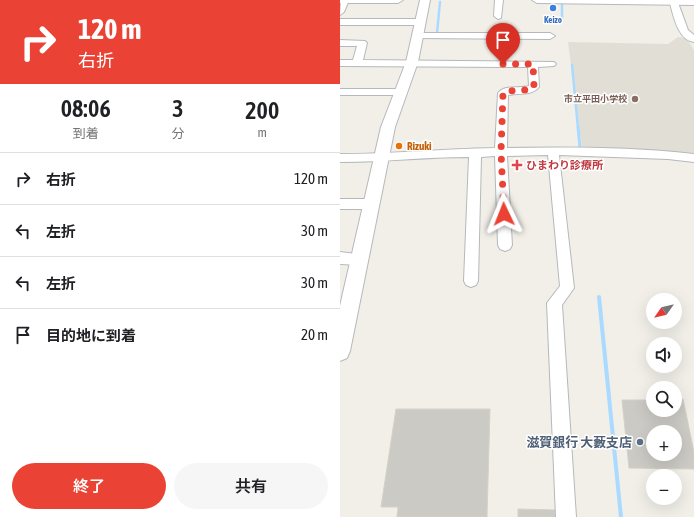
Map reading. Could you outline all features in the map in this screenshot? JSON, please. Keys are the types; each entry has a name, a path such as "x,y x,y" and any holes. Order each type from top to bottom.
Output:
{"street":[{"path":"340,0 398,0"},
{"path":"340,12 345,0"},
{"path":"340,350 380,158 388,127 412,62 425,0"},
{"path":"498,0 498,16"},
{"path":"537,0 694,2"},
{"path":"673,1 684,31 692,39"},
{"path":"340,22 420,22"},
{"path":"417,36 550,36"},
{"path":"340,43 362,43 357,62"},
{"path":"340,63 412,62 551,64"},
{"path":"505,245 501,152 503,93 508,90 531,90 534,87 533,64"},
{"path":"340,92 400,92"},
{"path":"553,151 567,288 554,303 566,517"},
{"path":"340,158 380,158 440,153 553,151 668,155 694,158"},
{"path":"471,281 475,152"},
{"path":"340,204 370,204"},
{"path":"340,258 360,259"}],"shaded area":[{"name":"市立平田小学校","path":"678,37 686,38 694,50 694,153 627,148 582,148 568,42 668,44"}],"building":[{"name":"滋賀銀行 大藪支店","path":"683,399 694,452 694,469 629,468 622,400 646,400 646,417 682,417"},
{"path":"396,409 490,409 487,517 397,517 398,507 381,507"},
{"path":"518,509 555,510 555,517 518,517"}],"waterway":[{"path":"437,33 440,2"},
{"path":"562,3 562,18"},
{"path":"680,9 686,27"},
{"path":"572,65 578,128"},
{"path":"578,127 580,148"},
{"path":"599,297 621,517"}],"place":[{"name":"Keizo","path":"553,8"},
{"name":"市立平田小学校","path":"635,99"},
{"name":"Rizuki","path":"399,146"},
{"name":"ひまわり診療所","path":"517,165"},
{"name":"滋賀銀行 大藪支店","path":"640,442"}],"route":[{"path":"503,64 533,64 534,87 531,90 508,90 503,93 501,152 504,214"}]}
